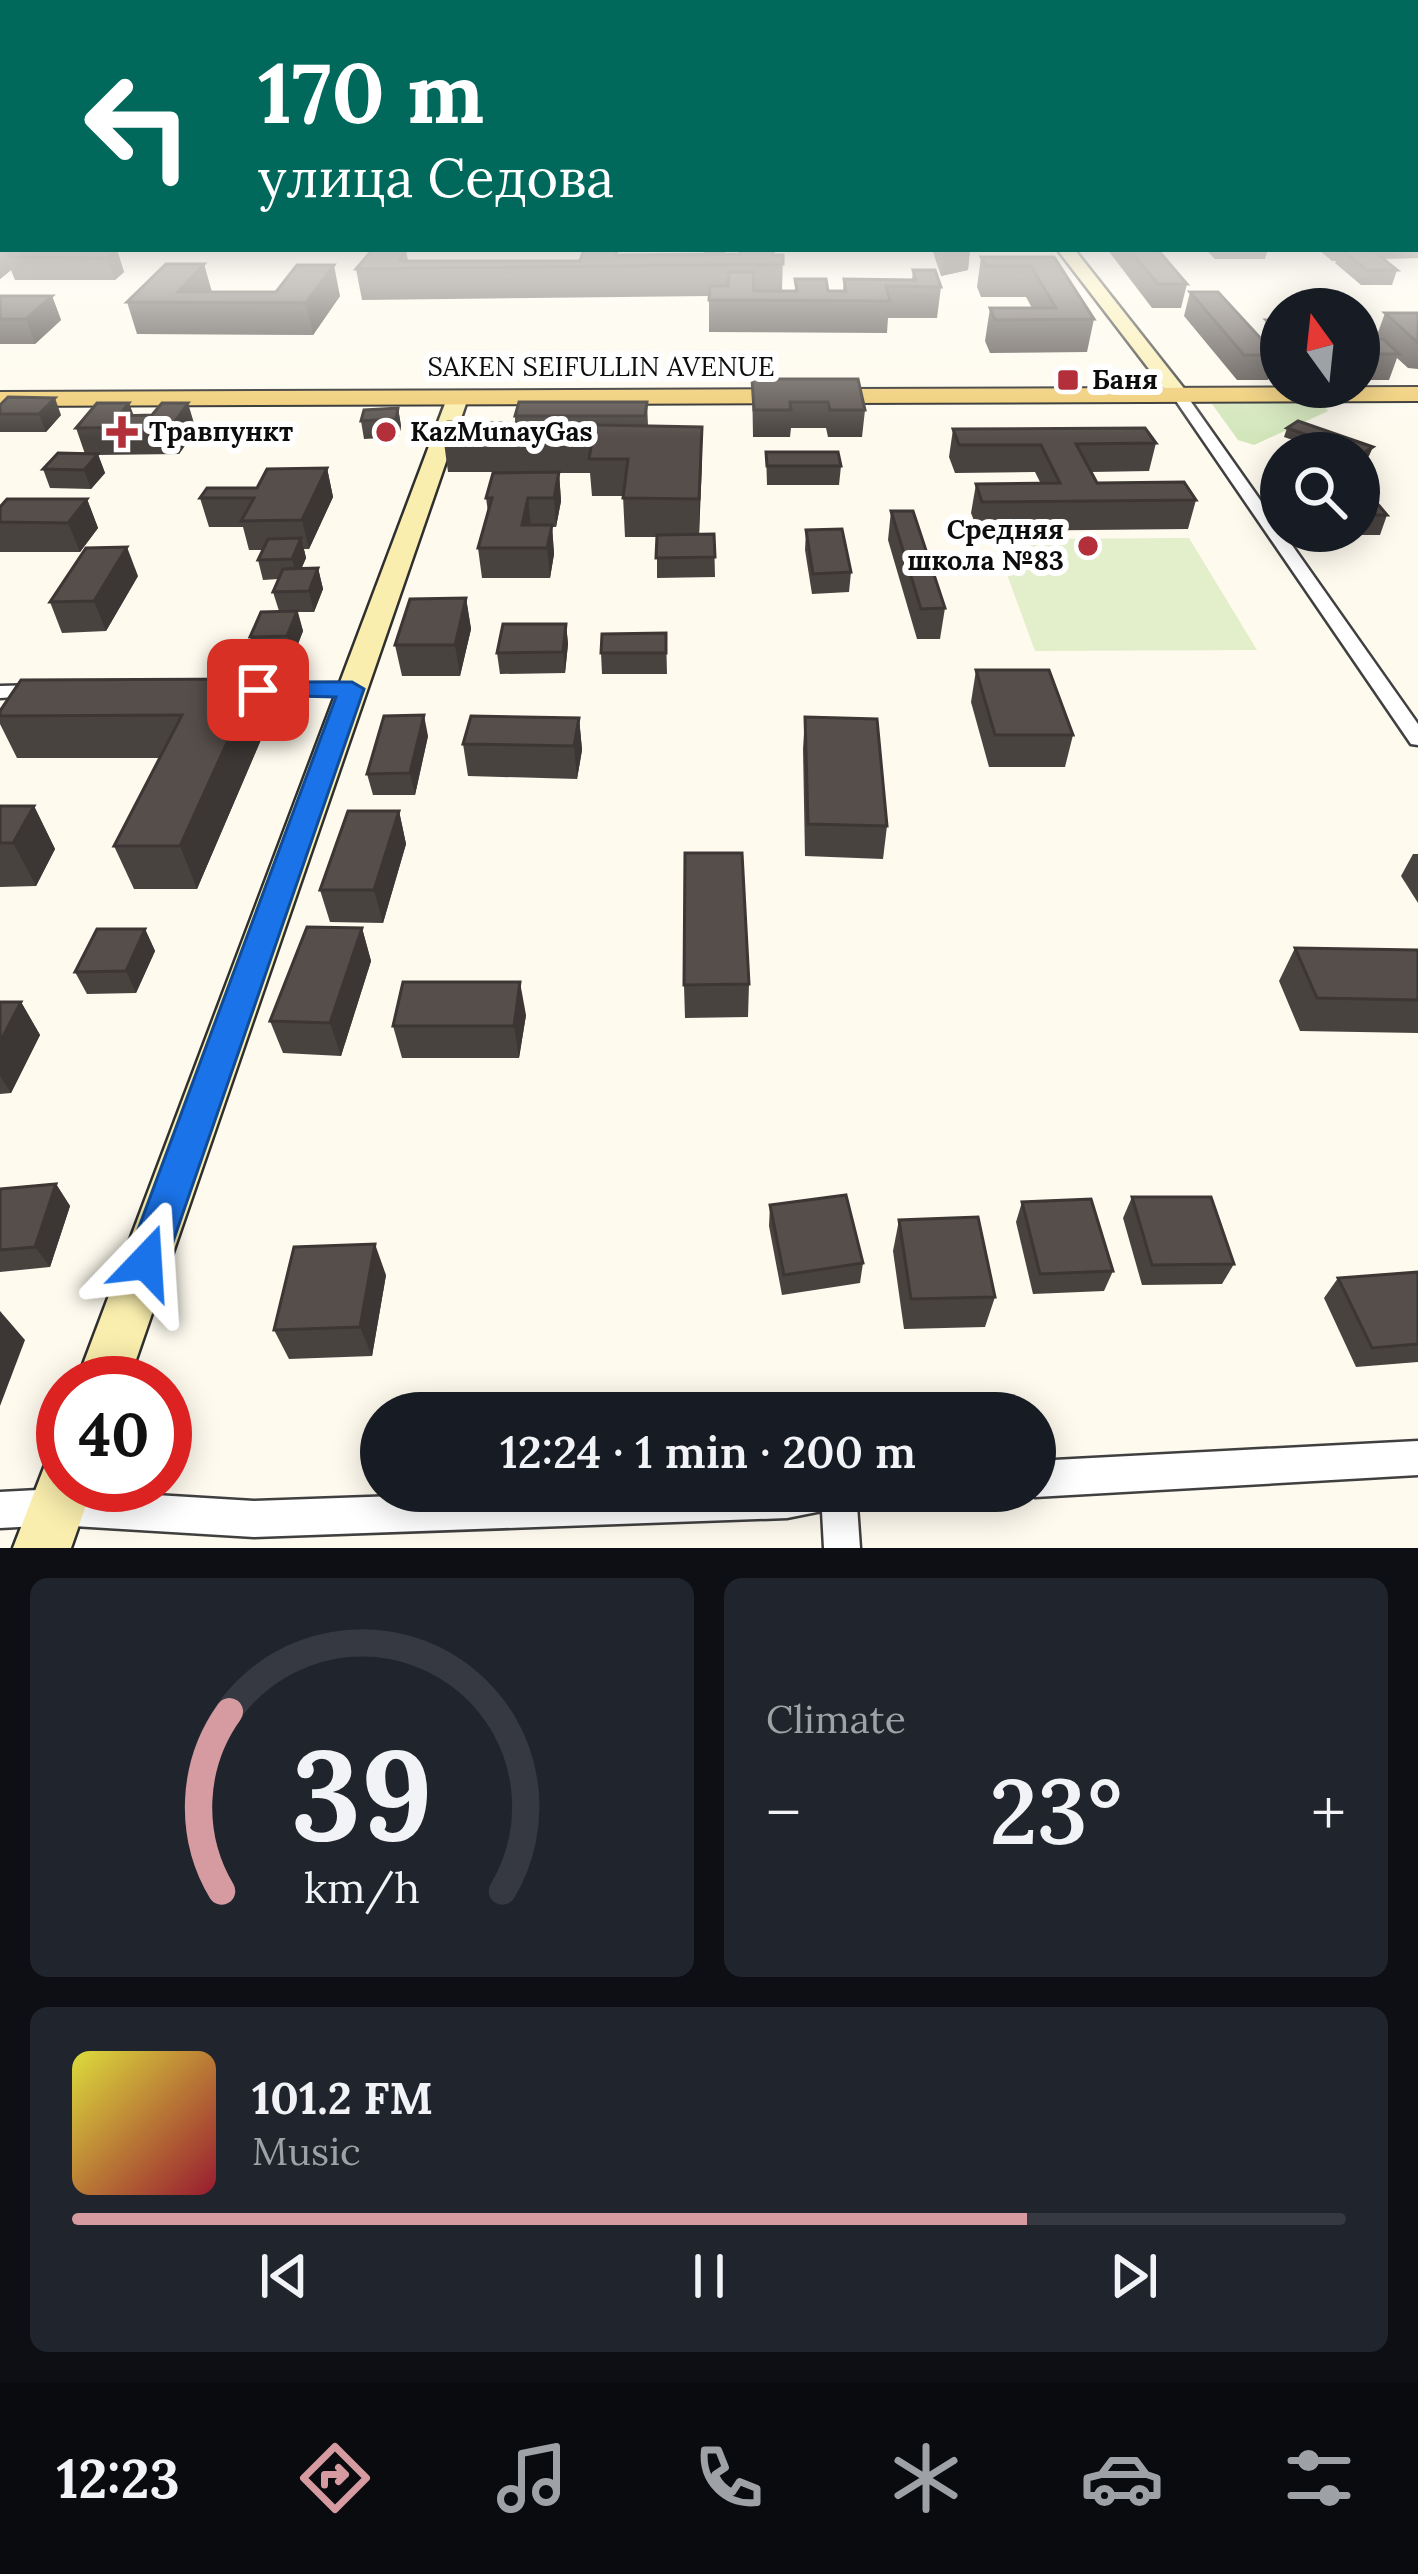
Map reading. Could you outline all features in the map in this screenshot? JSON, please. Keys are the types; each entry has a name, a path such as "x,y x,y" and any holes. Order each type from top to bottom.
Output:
{"main road":[{"name":"SAKEN SEIFULLIN AVENUE","path":"0,399 1418,394"}],"street":[{"path":"1100,293 1179,395 1418,739"},
{"path":"112,1356 457,398"},
{"path":"211,690 352,689"},
{"path":"0,692 70,691"},
{"path":"1056,1478 1418,1458"},
{"path":"0,1510 254,1519 450,1512"},
{"path":"838,1512 842,1548"}],"green space":[{"path":"1260,403 1260,408 1328,411 1282,432 1260,432 1260,442 1254,445 1238,440 1212,404"},
{"path":"1189,538 1257,650 1035,651 994,539"}],"building":[{"path":"136,293 313,293 306,303 127,302"},
{"path":"709,293 888,293 890,301 709,300"},
{"path":"1047,293 1077,293 1094,319 995,320 990,308 1056,308"},
{"path":"1191,293 1219,293 1260,338 1260,355 1244,355"},
{"path":"0,296 52,296 26,319 0,319"},
{"path":"1385,313 1418,313 1418,343"},
{"path":"1380,339 1383,339 1399,354 1380,354"},
{"path":"752,379 858,379 865,410 830,410 828,402 790,402 791,410 754,410"},
{"path":"8,397 55,398 39,414 0,414 0,405"},
{"path":"519,402 647,402 645,416 515,416"},
{"path":"97,403 129,403 119,416 152,415 162,403 188,403 171,427 76,428"},
{"path":"398,408 396,419 361,421 364,410"},
{"path":"1298,421 1330,432 1299,432 1287,428"},
{"path":"448,422 702,427 699,499 623,498 628,459 589,459 593,436 443,435"},
{"path":"1145,428 1156,443 1076,444 1097,483 1184,482 1196,500 982,502 976,484 1060,483 1041,445 959,445 953,429"},
{"path":"766,452 838,452 841,466 767,466"},
{"path":"58,453 98,454 84,470 43,469"},
{"path":"327,468 302,520 241,521 254,498 200,498 207,488 257,488 267,469"},
{"path":"559,472 554,498 528,498 522,525 552,525 547,548 478,548 492,498 486,498 493,473"},
{"path":"7,499 87,499 68,523 0,522 0,507"},
{"path":"891,511 913,511 945,608 921,609"},
{"path":"842,529 851,572 813,574 806,530"},
{"path":"714,534 715,557 656,558 657,535"},
{"path":"301,538 292,559 258,560 268,539"},
{"path":"127,547 94,601 50,602 86,548"},
{"path":"318,568 309,591 273,592 283,569"},
{"path":"466,598 455,645 395,645 410,599"},
{"path":"297,611 287,636 250,637 261,612"},
{"path":"503,624 566,624 563,652 497,653"},
{"path":"666,633 666,653 601,653 602,634"},
{"path":"976,670 1049,670 1073,735 995,735"},
{"path":"256,679 180,846 114,846 182,715 0,716 21,680"},
{"path":"424,715 410,773 367,774 384,716"},
{"path":"471,716 579,718 574,746 463,744"},
{"path":"805,717 877,719 887,826 808,824"},
{"path":"0,806 34,806 13,843 0,843"},
{"path":"348,811 399,811 374,890 320,890"},
{"path":"685,853 742,853 749,984 684,985"},
{"path":"307,927 362,928 330,1023 270,1021"},
{"path":"97,929 145,929 126,971 75,972"},
{"path":"1295,948 1418,950 1418,1000 1317,998"},
{"path":"403,982 520,982 514,1026 393,1026"},
{"path":"0,1002 21,1002 0,1042"},
{"path":"56,1184 35,1247 0,1250 0,1189"},
{"path":"846,1195 863,1263 784,1275 770,1205"},
{"path":"1132,1197 1211,1197 1234,1264 1152,1265"},
{"path":"1091,1199 1113,1271 1040,1274 1022,1202"},
{"path":"978,1217 995,1297 911,1299 899,1220"},
{"path":"375,1244 360,1327 274,1330 294,1247"},
{"path":"1418,1272 1418,1344 1372,1348 1338,1278"}],"place":[{"name":"Баня","path":"1068,380"},
{"name":"Травпункт","path":"122,432"},
{"name":"KazMunayGas","path":"386,432"},
{"name":"Средняя школа №83","path":"1088,546"}],"route":[{"path":"146,1262 352,689 258,690"}]}
